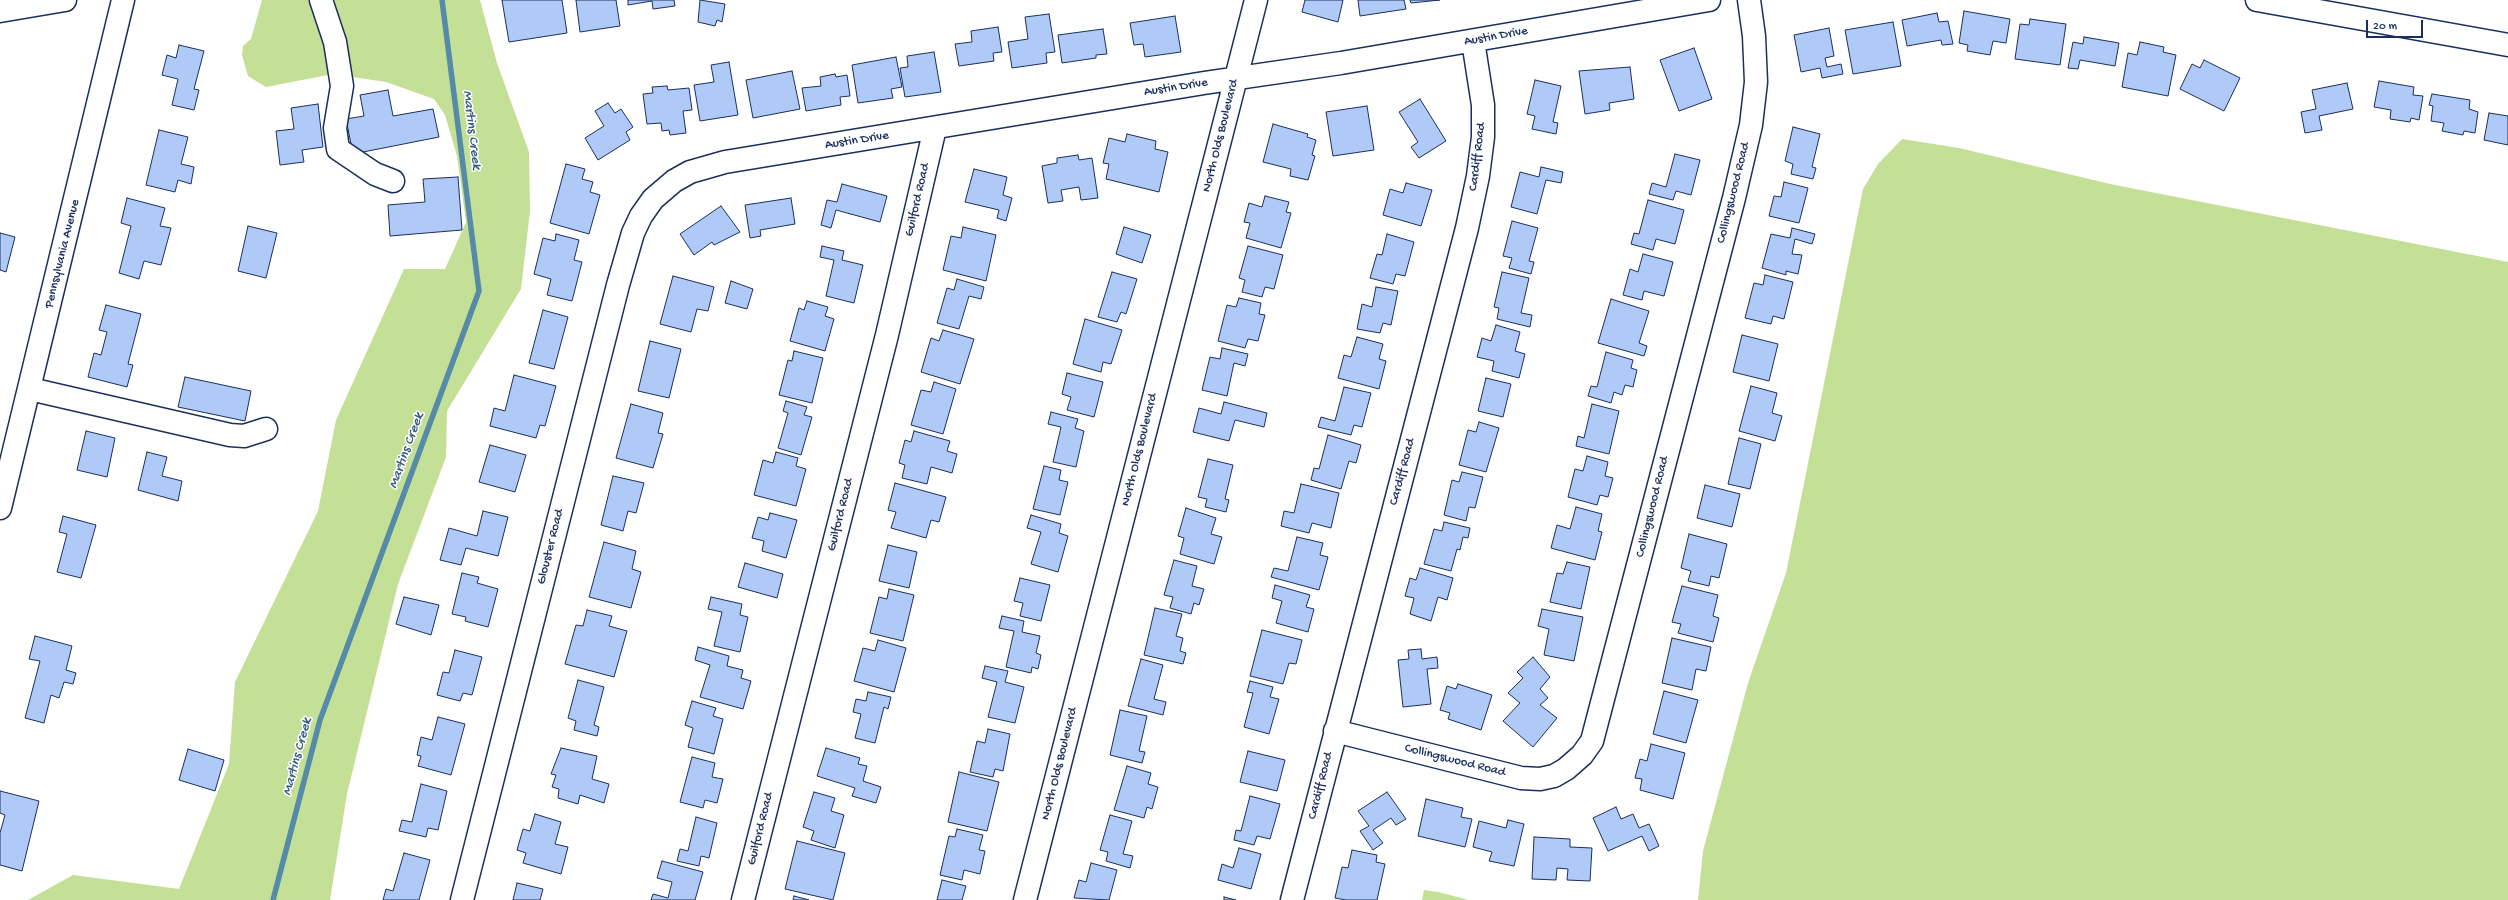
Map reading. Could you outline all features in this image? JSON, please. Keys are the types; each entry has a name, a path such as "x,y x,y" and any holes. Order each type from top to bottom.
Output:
{"street":[{"path":"0,11 41,2 65,0"},
{"name":"Pennsylvania Avenue","path":"0,508 123,0"},
{"path":"321,0 335,42 342,86 335,128 338,149 375,174 393,181"},
{"name":"North Olds Boulevard","path":"1025,900 1256,0"},
{"name":"Austin Drive","path":"653,199 674,181 690,172 725,162 1473,41 1709,0"},
{"name":"Collingswood Road","path":"1335,732 1522,778 1540,779 1554,776 1566,769 1582,755 1592,741 1734,198 1751,125 1756,82 1754,36 1749,0"},
{"path":"2257,0 2508,45"},
{"name":"Cardiff Road","path":"1292,900 1467,228 1478,176 1483,137 1483,105 1473,41"},
{"name":"Guilford Road","path":"743,900 887,335 935,128"},
{"name":"Glouster Road","path":"462,900 618,285 633,233 653,199"},
{"path":"30,389 230,435 244,436 266,429"}],"green space":[{"path":"262,0 480,0 497,63 529,152 530,211 521,289 447,411 446,457 398,584 347,794 330,900 28,900 73,875 179,889 229,764 235,682 318,511 336,420 404,269 445,269 466,222 457,156 445,115 434,99 386,82 333,74 266,87 248,76 242,55 243,46 251,39"},
{"path":"1902,139 1959,148 2110,184 2508,262 2508,900 1698,900 1703,851 1748,683 1786,573 1863,189 1878,164"},
{"path":"1424,890 1438,892 1469,900 1422,900"}],"building":[{"path":"502,0 562,0 567,33 509,42"},
{"path":"576,0 616,0 620,26 580,32"},
{"path":"628,0 674,0 675,6 653,9 652,1 628,5"},
{"path":"700,0 725,4 722,22 717,20 715,26 698,22"},
{"path":"1305,0 1343,0 1338,22 1302,12"},
{"path":"1358,0 1404,0 1406,9 1360,16"},
{"path":"1410,0 1440,0 1411,3"},
{"path":"1964,11 2010,19 2006,43 1993,41 1990,55 1967,51 1968,45 1959,43"},
{"path":"1937,13 1939,22 1948,21 1953,44 1942,45 1941,40 1907,46 1902,20"},
{"path":"1049,14 1055,52 1046,53 1047,63 1012,68 1008,42 1028,39 1025,17"},
{"path":"1175,16 1181,52 1145,57 1143,44 1134,45 1130,23"},
{"path":"2030,19 2066,24 2060,65 2015,59 2020,24 2029,25"},
{"path":"1893,22 1901,66 1853,74 1845,30"},
{"path":"998,27 1002,52 993,53 994,61 959,66 955,44 972,42 971,31"},
{"path":"1829,28 1834,56 1825,58 1827,67 1841,64 1843,74 1822,78 1820,68 1801,72 1794,35"},
{"path":"1103,29 1107,54 1096,55 1096,58 1062,63 1058,35"},
{"path":"2084,37 2119,43 2115,66 2080,60 2078,69 2068,68 2073,42 2083,44"},
{"path":"2140,42 2164,47 2163,52 2176,55 2168,96 2122,87 2128,53 2137,55"},
{"path":"179,45 204,51 194,89 199,90 194,110 172,105 178,79 162,75 167,55 176,58"},
{"path":"1694,48 1712,99 1679,111 1660,60"},
{"path":"934,52 941,92 905,97 900,68 908,67 907,56"},
{"path":"896,57 902,87 891,89 893,98 858,103 852,65"},
{"path":"2204,60 2240,78 2224,111 2180,89 2192,64 2200,68"},
{"path":"729,62 738,115 700,121 694,85 714,82 711,65"},
{"path":"1630,67 1634,99 1609,103 1610,110 1585,114 1579,71"},
{"path":"792,71 800,109 753,118 746,80"},
{"path":"835,74 836,77 847,75 850,96 840,97 841,105 806,111 802,88 821,86 820,77"},
{"path":"1535,80 1561,86 1553,122 1558,123 1556,134 1532,129 1535,116 1527,114"},
{"path":"2379,81 2414,87 2413,95 2423,96 2419,120 2411,118 2410,122 2390,119 2391,110 2374,107"},
{"path":"2347,83 2353,109 2319,116 2322,130 2305,133 2301,112 2316,109 2312,90"},
{"path":"667,86 668,90 689,88 692,110 683,111 686,133 670,135 669,130 662,131 661,123 647,124 643,94 653,93 652,87"},
{"path":"388,90 393,116 433,109 439,137 353,154 346,119 364,116 360,95"},
{"path":"2432,94 2470,100 2469,109 2478,112 2475,133 2464,131 2463,135 2442,131 2444,123 2431,121 2433,106 2429,105"},
{"path":"1420,99 1446,141 1419,158 1411,147 1418,142 1399,112"},
{"path":"608,103 615,113 621,109 633,127 626,132 630,140 598,160 585,138 604,126 595,111"},
{"path":"318,104 323,147 302,150 304,162 280,165 276,131 294,129 291,108"},
{"path":"1367,106 1374,150 1333,156 1326,112"},
{"path":"2489,113 2508,116 2508,145 2484,140"},
{"path":"1273,124 1308,134 1307,137 1316,140 1312,155 1315,156 1308,180 1290,176 1291,169 1263,162"},
{"path":"1793,127 1820,134 1812,167 1816,168 1813,179 1791,174 1793,164 1785,161"},
{"path":"159,130 188,137 181,164 194,167 191,184 178,180 175,192 146,185"},
{"path":"1127,134 1156,141 1155,149 1168,152 1159,192 1106,179 1109,164 1103,163 1109,138 1125,142"},
{"path":"1675,154 1700,160 1691,195 1676,191 1673,200 1649,194 1652,183 1666,187"},
{"path":"1078,155 1079,160 1092,158 1098,198 1081,200 1079,187 1061,190 1063,201 1048,203 1042,166 1057,163 1057,158"},
{"path":"566,164 585,169 582,179 593,182 590,192 600,195 589,234 550,223"},
{"path":"1541,167 1563,172 1561,183 1546,180 1537,214 1511,207 1520,172 1539,177"},
{"path":"974,169 1007,177 1003,195 1012,198 1006,221 997,218 999,210 965,202"},
{"path":"458,177 462,230 390,236 388,205 425,202 423,179"},
{"path":"1784,182 1808,188 1799,223 1769,216 1774,196 1781,197"},
{"path":"1406,183 1432,190 1421,226 1383,215 1390,189 1403,193"},
{"path":"842,184 887,196 880,222 836,210 831,228 821,225 827,200 837,202"},
{"path":"1265,196 1289,202 1286,212 1291,213 1281,248 1246,238 1250,223 1244,222 1249,203 1262,207"},
{"path":"127,198 165,208 160,226 171,228 161,265 144,261 139,279 119,273 131,226 121,223"},
{"path":"791,198 795,224 760,230 761,236 750,238 745,205"},
{"path":"1648,200 1684,210 1675,244 1656,239 1653,250 1631,244 1634,233 1639,234"},
{"path":"721,206 740,232 714,245 712,242 694,255 680,234"},
{"path":"1512,221 1538,228 1529,261 1534,262 1531,274 1509,268 1512,258 1503,256"},
{"path":"248,226 277,233 266,278 238,271"},
{"path":"963,227 996,235 986,281 943,270 951,236 961,238"},
{"path":"1124,227 1151,235 1142,263 1116,254"},
{"path":"1792,228 1815,234 1812,244 1795,239 1792,254 1802,255 1798,274 1786,271 1786,275 1762,268 1771,234 1790,238"},
{"path":"0,233 15,237 6,272 0,270"},
{"path":"556,234 579,240 574,260 582,262 572,301 547,295 551,279 534,274 543,238 555,241"},
{"path":"1387,234 1414,242 1405,276 1396,274 1393,284 1370,278 1377,254 1382,255"},
{"path":"822,246 844,251 842,260 863,265 854,303 826,296 834,260 820,257"},
{"path":"1248,246 1283,255 1274,289 1265,287 1262,297 1242,292 1245,280 1239,278"},
{"path":"1643,254 1673,262 1664,296 1644,291 1642,300 1623,295 1630,269 1638,272"},
{"path":"1112,272 1137,279 1126,314 1121,312 1117,322 1098,317"},
{"path":"1502,272 1529,278 1521,313 1532,315 1530,327 1497,319 1499,308 1494,307"},
{"path":"1765,275 1793,282 1784,319 1773,316 1771,324 1745,318 1754,283 1763,285"},
{"path":"673,276 714,287 708,311 697,309 691,332 660,324"},
{"path":"957,279 984,287 981,299 969,296 959,329 937,323 947,288 954,290"},
{"path":"731,281 753,289 747,309 725,303"},
{"path":"1376,287 1398,291 1391,325 1383,323 1380,333 1357,329 1362,304 1372,307"},
{"path":"1239,298 1261,303 1259,314 1265,315 1258,341 1248,339 1245,348 1218,341 1227,305 1236,307"},
{"path":"1611,299 1649,311 1639,343 1647,346 1644,356 1598,343"},
{"path":"807,301 828,307 825,316 834,319 825,351 790,341 799,308 804,310"},
{"path":"106,305 141,314 128,364 133,365 127,387 88,377 94,353 101,355 107,332 99,330"},
{"path":"543,310 568,317 554,369 529,363"},
{"path":"1085,319 1122,330 1111,364 1103,362 1101,372 1073,364"},
{"path":"1496,325 1520,332 1515,351 1525,354 1519,378 1492,371 1494,361 1477,357 1482,338 1491,341"},
{"path":"943,330 974,339 960,384 921,372 931,338 939,341"},
{"path":"1742,335 1778,344 1769,381 1733,372"},
{"path":"1357,337 1383,344 1379,359 1386,361 1379,389 1338,378 1344,355 1351,357"},
{"path":"650,341 681,349 669,398 638,391"},
{"path":"1222,348 1248,354 1245,366 1234,363 1227,396 1202,390 1210,357 1220,359"},
{"path":"794,351 823,358 812,403 779,395 788,360 792,361"},
{"path":"1606,352 1633,360 1631,368 1637,370 1633,387 1625,385 1622,395 1614,392 1611,403 1588,396 1591,386 1597,387"},
{"path":"1067,373 1103,382 1094,417 1067,410 1071,397 1062,394"},
{"path":"514,375 556,386 545,426 540,425 536,438 490,426 494,408 505,411"},
{"path":"185,377 251,391 245,421 178,407"},
{"path":"1486,378 1511,384 1503,417 1478,411"},
{"path":"934,382 956,389 943,434 911,425 921,390 931,392"},
{"path":"1751,386 1777,393 1772,413 1782,416 1775,441 1739,431"},
{"path":"1344,387 1371,393 1362,427 1354,425 1351,435 1318,427 1321,417 1335,421"},
{"path":"786,401 807,407 804,415 812,417 801,455 778,448 788,413 783,411"},
{"path":"1224,402 1267,413 1264,427 1235,420 1229,441 1193,432 1199,408 1221,414"},
{"path":"631,404 663,413 658,433 663,434 653,468 616,458"},
{"path":"1592,404 1619,411 1609,454 1576,446 1578,436 1584,438"},
{"path":"1051,412 1078,419 1075,428 1084,431 1076,467 1053,462 1061,427 1048,424"},
{"path":"1479,422 1499,428 1486,472 1459,465 1468,430 1476,432"},
{"path":"86,431 115,438 107,477 77,470"},
{"path":"914,431 950,441 947,451 957,454 952,473 931,467 927,484 902,478 905,465 899,463 905,440 911,442"},
{"path":"1328,435 1361,445 1356,463 1349,461 1341,489 1311,480 1314,468 1319,469"},
{"path":"1739,438 1761,444 1750,489 1728,484"},
{"path":"490,445 526,455 515,492 479,482"},
{"path":"147,452 167,457 162,476 182,481 178,501 138,490"},
{"path":"776,452 798,458 796,466 806,469 796,506 754,495 763,460 773,463"},
{"path":"1587,456 1608,462 1605,476 1613,478 1608,497 1600,495 1597,505 1568,497 1575,469 1583,471"},
{"path":"1208,459 1233,465 1225,499 1229,500 1226,512 1205,507 1207,499 1198,497"},
{"path":"1044,466 1061,470 1059,480 1068,482 1060,515 1033,509"},
{"path":"1462,472 1483,477 1475,508 1469,507 1466,521 1444,515 1452,480 1459,482"},
{"path":"613,476 644,483 636,513 628,511 623,531 601,525"},
{"path":"895,483 946,497 939,522 931,520 926,538 891,528 896,512 888,510"},
{"path":"1301,484 1339,493 1331,528 1312,523 1309,533 1281,526 1284,511 1294,513"},
{"path":"1705,485 1740,494 1732,527 1697,518"},
{"path":"1576,507 1602,514 1598,531 1602,532 1595,560 1551,548 1557,525 1570,529"},
{"path":"1186,508 1216,518 1211,534 1222,537 1214,564 1180,554 1184,538 1178,536"},
{"path":"483,511 508,517 498,556 466,548 461,565 440,560 449,528 477,536"},
{"path":"770,513 797,520 786,558 762,551 764,541 752,538 758,517 768,520"},
{"path":"1031,515 1061,524 1059,533 1068,536 1058,572 1031,564 1041,532 1027,528"},
{"path":"63,516 96,525 81,578 57,572 67,534 59,532"},
{"path":"1444,522 1470,528 1468,538 1463,537 1460,550 1457,549 1451,571 1424,564 1434,529 1442,531"},
{"path":"1689,534 1727,544 1719,578 1711,576 1709,586 1688,581 1691,571 1681,568"},
{"path":"1297,537 1323,543 1320,555 1328,557 1319,590 1271,577 1274,568 1288,571"},
{"path":"604,542 636,551 632,569 641,572 631,608 589,597"},
{"path":"888,545 917,552 909,588 879,581"},
{"path":"1174,560 1197,566 1192,586 1204,589 1199,605 1194,603 1191,614 1170,608 1173,597 1164,595"},
{"path":"1567,562 1590,567 1581,609 1550,602 1557,573 1563,574"},
{"path":"745,563 783,574 777,598 738,587"},
{"path":"1420,568 1453,578 1447,600 1438,597 1431,621 1410,614 1414,598 1405,596 1410,578 1416,580"},
{"path":"462,573 479,577 477,583 498,589 488,627 465,621 466,617 452,614"},
{"path":"1020,578 1050,585 1041,621 1020,616 1023,603 1014,601"},
{"path":"1275,585 1310,595 1306,607 1314,609 1308,632 1276,623 1282,601 1272,598"},
{"path":"1682,586 1718,595 1713,616 1719,618 1713,642 1678,633 1681,624 1672,622"},
{"path":"889,589 914,595 903,641 870,633 879,597 887,599"},
{"path":"404,597 439,605 431,635 396,624"},
{"path":"711,597 742,604 740,615 748,617 740,652 714,646 722,612 708,609"},
{"path":"1155,608 1182,614 1176,636 1183,638 1180,651 1186,653 1183,664 1144,655"},
{"path":"1542,609 1583,617 1574,661 1544,655 1549,629 1538,626"},
{"path":"587,610 612,616 609,626 627,631 614,677 565,664 576,625 583,626"},
{"path":"1002,616 1024,621 1022,632 1040,636 1036,653 1041,655 1038,669 1032,667 1031,673 1006,667 1014,631 999,628"},
{"path":"1262,630 1302,640 1296,664 1289,663 1283,684 1250,676"},
{"path":"35,636 72,646 66,670 76,673 73,684 64,682 59,698 51,695 44,723 25,718 40,661 29,659"},
{"path":"1672,638 1711,647 1706,671 1696,669 1692,690 1662,683"},
{"path":"878,640 906,648 894,692 854,681 863,648 875,651"},
{"path":"698,647 729,656 727,666 743,670 741,678 751,681 743,709 700,697 710,665 695,660"},
{"path":"1421,649 1422,659 1437,657 1438,668 1427,669 1431,704 1403,707 1398,660 1409,659 1408,650"},
{"path":"455,650 482,657 472,695 463,693 460,701 437,695 443,672 449,673"},
{"path":"1533,657 1550,677 1540,689 1548,698 1540,705 1557,718 1533,747 1503,721 1520,703 1508,693 1523,678 1517,672"},
{"path":"1141,659 1163,665 1154,699 1166,702 1163,715 1128,706"},
{"path":"985,666 1008,671 1005,682 1024,687 1015,723 988,717 997,682 982,678"},
{"path":"578,680 604,687 594,725 599,727 597,736 574,730 576,721 568,718"},
{"path":"1250,681 1273,687 1270,697 1279,699 1269,734 1244,727 1253,693 1247,692"},
{"path":"1458,684 1492,695 1481,730 1448,719 1450,713 1440,710 1447,686 1456,689"},
{"path":"1664,691 1698,700 1686,743 1653,734"},
{"path":"868,692 891,697 888,709 884,707 875,743 855,738 861,714 853,712 856,699 866,701"},
{"path":"692,701 716,708 713,716 723,719 714,754 688,747 693,728 685,725"},
{"path":"1120,710 1147,716 1139,751 1145,752 1142,763 1110,755"},
{"path":"438,717 465,724 451,775 418,766 421,756 417,755 421,737 432,740"},
{"path":"988,729 1010,734 1003,771 995,769 993,777 970,772 977,741 985,743"},
{"path":"1651,744 1685,753 1673,799 1640,790 1642,779 1635,778 1640,759 1647,761"},
{"path":"561,748 597,756 592,779 609,784 604,803 580,795 578,804 558,798 559,789 552,787 556,775 551,774"},
{"path":"826,748 860,758 858,764 867,766 863,781 881,787 876,803 852,796 855,788 817,776"},
{"path":"188,749 224,760 215,791 179,780"},
{"path":"1248,751 1285,760 1277,791 1240,782"},
{"path":"692,757 715,763 712,777 723,779 717,803 705,800 703,808 680,802"},
{"path":"1127,766 1151,773 1148,784 1158,787 1152,809 1147,807 1144,818 1114,810"},
{"path":"959,772 999,782 987,831 948,822"},
{"path":"421,784 447,791 438,830 428,828 426,837 399,831 402,820 412,822"},
{"path":"0,791 39,801 22,871 0,865 0,833 5,815 0,813"},
{"path":"814,792 835,798 831,811 844,815 835,848 811,840 814,831 803,827"},
{"path":"1387,792 1406,819 1396,825 1391,818 1373,830 1383,843 1373,850 1360,831 1369,826 1358,811"},
{"path":"1250,796 1280,804 1270,839 1257,836 1254,845 1234,840 1236,830 1241,831"},
{"path":"1426,799 1463,808 1461,817 1472,819 1465,847 1418,836"},
{"path":"1616,807 1621,819 1633,814 1639,828 1649,824 1659,846 1649,851 1642,836 1608,851 1593,818"},
{"path":"535,814 561,822 555,844 568,847 561,874 523,863 526,853 517,850 523,829 530,831"},
{"path":"1110,815 1132,821 1123,854 1133,856 1130,868 1106,861 1108,852 1100,850"},
{"path":"696,817 717,823 709,858 701,856 699,866 677,861 680,849 688,851"},
{"path":"1508,820 1524,824 1514,866 1489,861 1492,852 1473,847 1479,821 1506,828"},
{"path":"957,829 983,835 979,850 985,851 980,874 964,870 962,880 940,875 949,836 955,837"},
{"path":"1534,837 1570,839 1570,847 1592,848 1590,881 1567,880 1568,869 1557,868 1556,880 1532,879"},
{"path":"797,841 845,853 833,900 785,889"},
{"path":"1239,848 1261,854 1251,889 1218,880 1222,864 1233,868"},
{"path":"1352,850 1377,855 1376,862 1385,864 1377,900 1346,900 1335,898 1342,867 1348,868"},
{"path":"404,853 430,860 419,900 383,900 386,889 393,891"},
{"path":"662,861 703,872 695,900 651,900 653,894 668,898 672,882 657,878"},
{"path":"1091,863 1117,870 1109,900 1074,898 1079,880 1086,882"},
{"path":"942,880 966,886 962,900 937,900"},
{"path":"517,883 543,889 540,900 513,900"},
{"path":"794,896 809,900 793,900"},
{"path":"1224,897 1236,900 1224,900"}],"waterway":[{"name":"Martins Creek","path":"273,900 320,720 479,291 442,0"}]}
